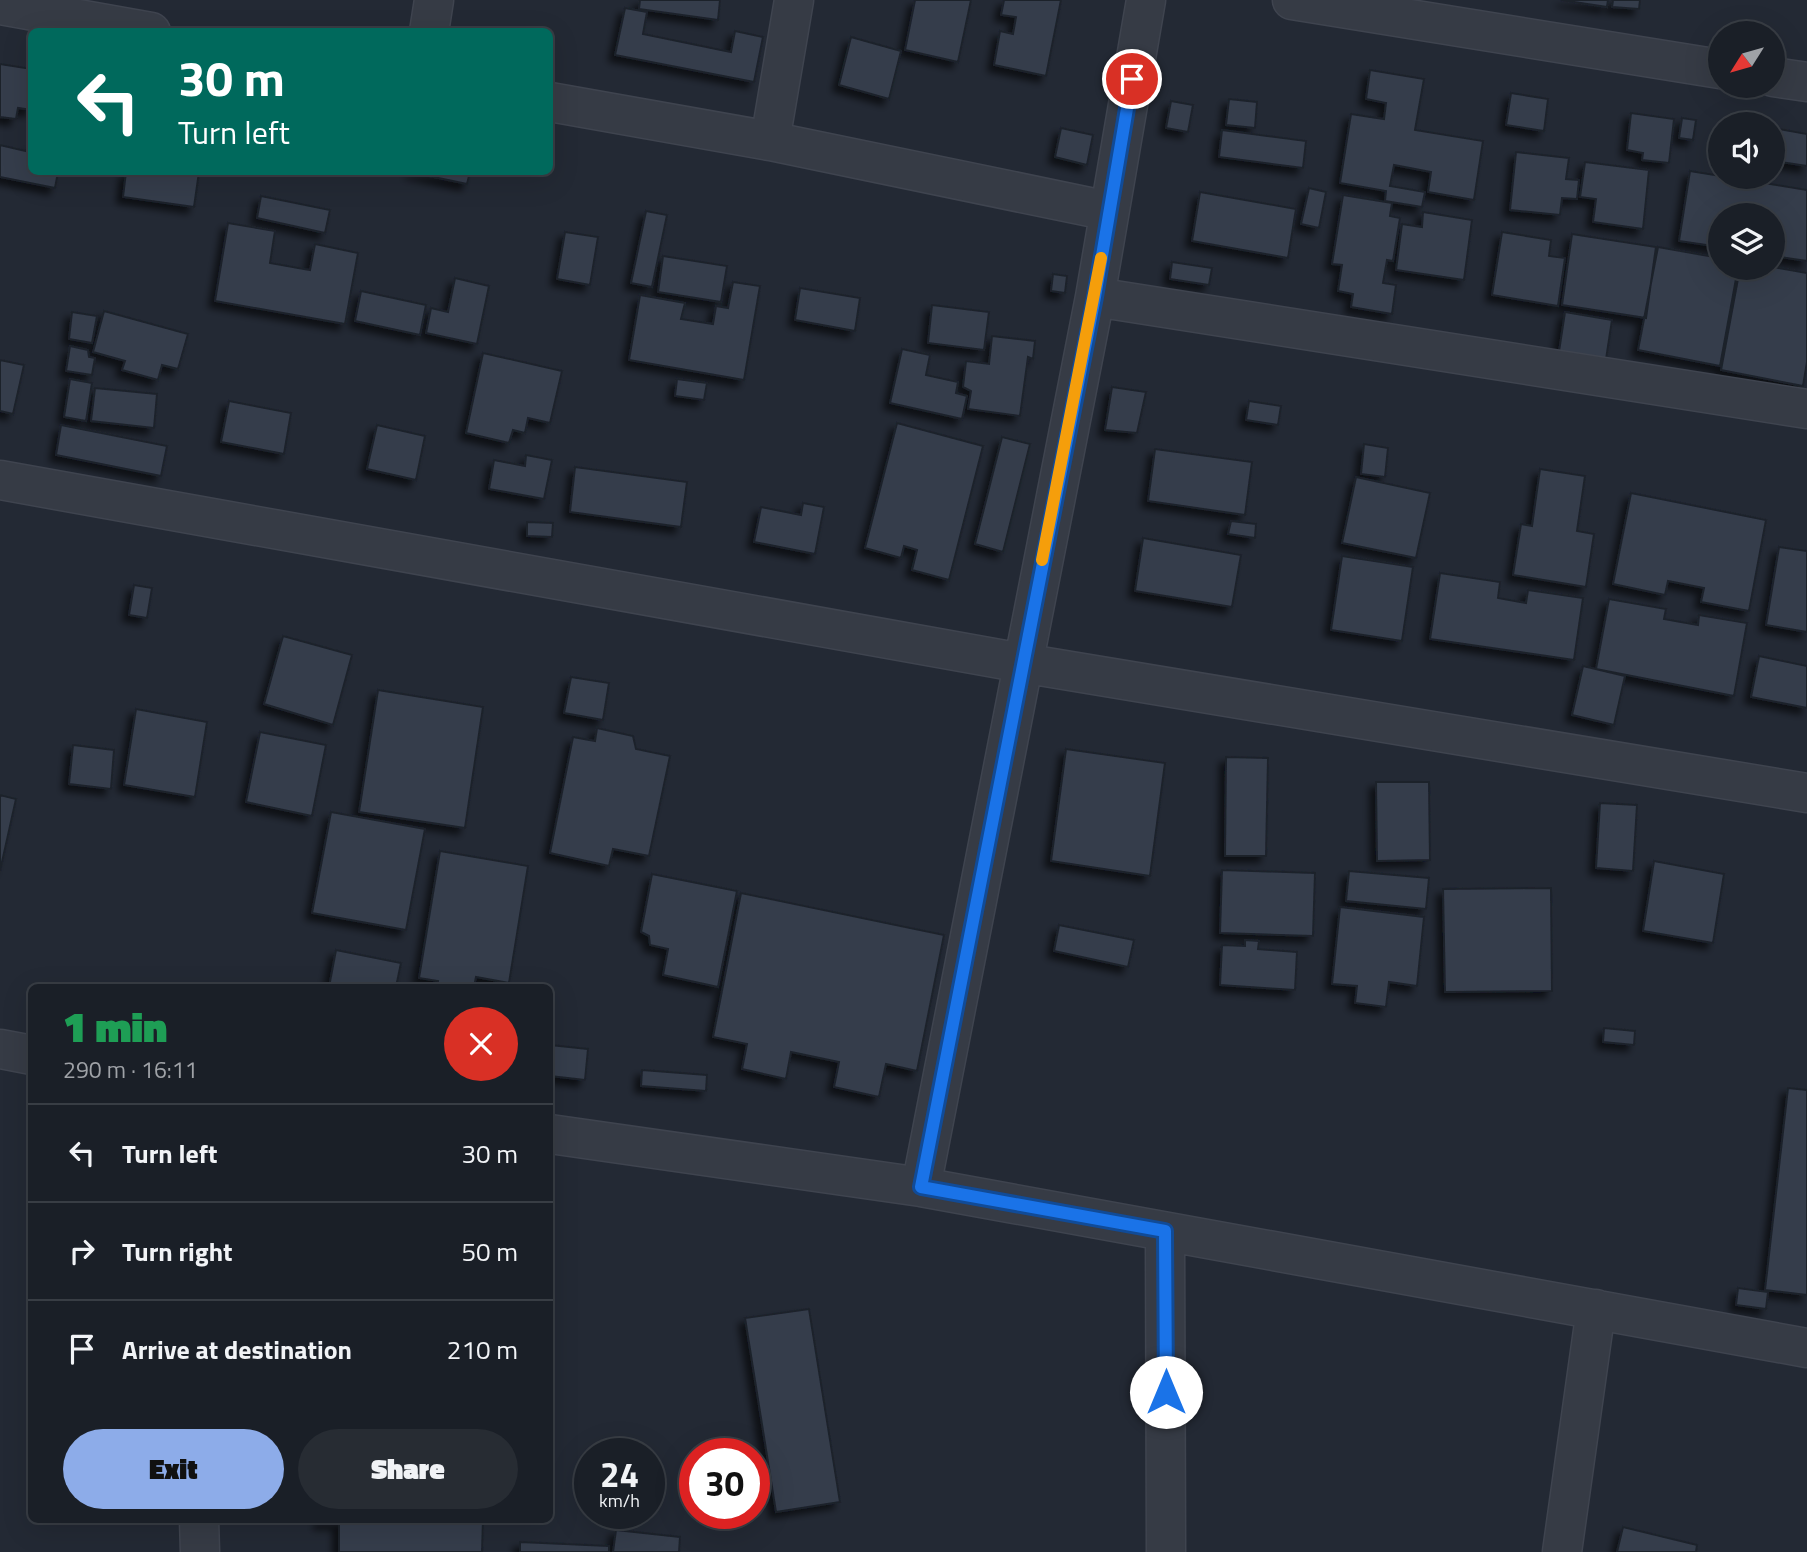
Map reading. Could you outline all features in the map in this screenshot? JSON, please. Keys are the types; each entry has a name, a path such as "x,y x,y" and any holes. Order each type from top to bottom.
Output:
{"street":[{"path":"430,28 434,0"},
{"path":"770,141 794,0"},
{"path":"921,1187 1095,297 1146,0"},
{"path":"1292,0 1708,67"},
{"path":"0,5 54,7 135,28"},
{"path":"1785,79 1807,82"},
{"path":"553,103 770,141 1110,211"},
{"path":"1095,297 1807,409"},
{"path":"0,480 1022,663 1807,793"},
{"path":"0,1049 28,1054"},
{"path":"553,1135 921,1187 1807,1348"},
{"path":"1165,1231 1166,1552"},
{"path":"1562,1552 1596,1310"},
{"path":"199,1523 200,1552"}],"building":[{"path":"640,0 720,0 718,20 639,9"},
{"path":"915,0 971,0 958,62 905,50"},
{"path":"1004,0 1061,0 1046,76 994,65 1000,31 1013,34 1016,17 1001,15"},
{"path":"1561,0 1608,0 1607,7"},
{"path":"1613,0 1640,0 1639,9 1612,7"},
{"path":"625,8 647,12 643,34 731,52 735,31 763,37 754,82 615,55"},
{"path":"851,37 901,51 889,99 839,85"},
{"path":"0,64 28,68 28,109 18,108 16,119 0,117"},
{"path":"1370,70 1424,79 1415,130 1483,141 1474,200 1428,192 1431,172 1394,165 1390,186 1425,192 1422,207 1385,201 1386,191 1340,183 1351,114 1384,119 1386,103 1366,99"},
{"path":"1511,93 1548,99 1544,131 1506,125"},
{"path":"1229,99 1257,102 1255,128 1226,125"},
{"path":"1171,101 1193,105 1188,132 1166,128"},
{"path":"1631,113 1674,119 1669,163 1642,160 1643,153 1627,150"},
{"path":"1682,118 1696,120 1693,140 1679,138"},
{"path":"1061,128 1093,135 1087,165 1055,157"},
{"path":"1222,130 1306,141 1303,168 1219,157"},
{"path":"1785,130 1807,134 1807,166 1785,163"},
{"path":"0,145 28,152 28,175 57,175 55,188 0,177"},
{"path":"1516,152 1569,158 1566,179 1579,180 1577,199 1562,198 1560,215 1510,210"},
{"path":"1585,162 1649,170 1643,229 1593,222 1596,199 1580,197"},
{"path":"1690,171 1708,174 1708,189 1785,189 1785,186 1807,190 1807,261 1785,258 1785,203 1708,203 1708,245 1679,241"},
{"path":"126,175 199,175 194,207 123,197"},
{"path":"424,175 469,175 467,184"},
{"path":"1309,188 1326,192 1319,228 1301,224"},
{"path":"1200,192 1296,209 1288,258 1192,241"},
{"path":"1343,195 1392,203 1390,216 1400,218 1393,261 1387,260 1383,283 1396,285 1392,314 1351,307 1353,294 1338,291 1342,265 1332,264"},
{"path":"261,196 330,210 325,233 257,218"},
{"path":"646,211 667,215 652,287 631,283"},
{"path":"1423,212 1472,220 1464,280 1396,270 1402,224 1422,227"},
{"path":"228,223 275,231 270,263 310,270 315,244 358,253 345,324 215,301"},
{"path":"565,232 598,237 590,285 557,279"},
{"path":"1502,232 1551,240 1549,256 1565,258 1558,306 1492,295"},
{"path":"1572,234 1656,247 1646,318 1562,305"},
{"path":"1658,247 1708,256 1708,280 1736,280 1720,366 1638,350"},
{"path":"663,256 727,266 721,302 658,292"},
{"path":"1172,262 1212,268 1209,285 1170,279"},
{"path":"1785,269 1807,273 1807,362 1803,386 1721,370 1738,280 1785,280"},
{"path":"1053,274 1067,276 1065,293 1051,291"},
{"path":"455,278 489,286 477,344 426,333 431,308 448,312"},
{"path":"733,282 760,286 744,380 629,360 640,295 685,303 681,319 713,324 716,306 728,308"},
{"path":"800,288 860,298 855,331 795,320"},
{"path":"361,291 426,305 420,335 355,321"},
{"path":"932,305 989,312 984,350 928,343"},
{"path":"104,311 188,334 178,369 162,365 158,380 122,370 125,361 93,352"},
{"path":"72,312 97,316 92,343 69,339"},
{"path":"1565,312 1612,320 1605,366 1558,358"},
{"path":"992,336 1035,341 1033,359 1028,357 1020,416 968,409 971,391 963,387 966,361 989,364"},
{"path":"70,346 88,350 89,357 95,358 92,375 66,371"},
{"path":"902,349 930,355 926,375 958,382 956,393 967,396 962,419 890,403"},
{"path":"483,353 562,371 550,423 528,418 525,433 513,430 509,443 466,433"},
{"path":"0,360 24,365 13,414 0,411"},
{"path":"70,379 92,383 86,421 64,417"},
{"path":"677,379 707,383 704,400 675,396"},
{"path":"1112,387 1146,392 1137,433 1105,430"},
{"path":"95,388 157,394 154,428 91,421"},
{"path":"229,401 291,413 284,454 221,442"},
{"path":"1249,401 1281,406 1278,425 1246,420"},
{"path":"897,423 983,446 949,580 912,570 917,550 904,546 901,558 865,548"},
{"path":"61,425 167,446 161,476 56,455"},
{"path":"377,425 425,436 416,480 367,469"},
{"path":"1002,437 1030,444 1003,552 975,544"},
{"path":"1364,444 1388,448 1385,477 1361,474"},
{"path":"1155,449 1252,462 1245,515 1148,501"},
{"path":"526,455 552,460 544,499 489,489 494,460 525,466"},
{"path":"575,467 687,482 681,527 570,512"},
{"path":"1540,469 1585,476 1577,531 1594,534 1586,587 1513,575 1521,524 1532,526"},
{"path":"1356,477 1430,493 1416,558 1342,543"},
{"path":"1631,493 1766,520 1749,611 1701,602 1704,588 1668,581 1665,595 1613,584"},
{"path":"803,503 824,507 815,554 754,542 761,507 801,515"},
{"path":"1231,521 1256,524 1255,538 1228,534"},
{"path":"527,522 553,523 552,537 527,536"},
{"path":"1143,538 1241,555 1232,607 1135,591"},
{"path":"1779,547 1807,551 1807,632 1766,625"},
{"path":"1342,556 1413,567 1402,641 1331,630"},
{"path":"1440,573 1500,582 1498,598 1526,603 1528,590 1583,598 1574,660 1430,639"},
{"path":"134,585 152,588 147,618 129,615"},
{"path":"1609,599 1666,609 1664,619 1698,625 1699,615 1747,623 1734,696 1596,669"},
{"path":"283,636 352,655 333,725 264,704"},
{"path":"1759,656 1807,666 1807,708 1751,697"},
{"path":"1583,666 1625,676 1614,725 1572,715"},
{"path":"571,677 609,683 603,720 564,713"},
{"path":"378,690 483,707 465,828 359,812"},
{"path":"136,709 207,722 195,797 124,785"},
{"path":"597,728 633,736 636,749 670,756 649,856 613,849 609,866 550,853 573,737 595,741"},
{"path":"260,732 326,745 312,816 246,802"},
{"path":"73,745 114,750 111,789 69,784"},
{"path":"1066,749 1165,763 1150,876 1051,861"},
{"path":"1226,757 1268,758 1266,856 1225,856"},
{"path":"1376,782 1429,782 1430,860 1377,861"},
{"path":"0,795 16,799 0,871"},
{"path":"1600,803 1637,805 1633,871 1596,868"},
{"path":"331,812 425,829 406,930 312,913"},
{"path":"440,851 528,866 509,983 476,977 475,984 438,984 438,981 419,978"},
{"path":"1654,861 1724,874 1713,943 1643,931"},
{"path":"1222,870 1315,873 1313,936 1220,933"},
{"path":"1349,871 1429,878 1426,909 1346,901"},
{"path":"652,874 737,891 718,987 663,975 668,949 650,945 649,936 641,932"},
{"path":"1551,888 1552,991 1445,992 1443,889"},
{"path":"741,893 944,935 917,1071 886,1064 879,1097 834,1087 839,1062 791,1052 786,1079 742,1069 747,1044 713,1037"},
{"path":"1340,907 1424,917 1417,986 1389,982 1386,1007 1355,1003 1357,986 1332,984"},
{"path":"1059,925 1134,940 1128,967 1054,951"},
{"path":"1245,940 1259,941 1258,949 1297,952 1295,990 1220,985 1222,945 1245,946"},
{"path":"336,950 401,963 397,984 330,984"},
{"path":"1604,1028 1635,1031 1634,1045 1603,1042"},
{"path":"553,1045 588,1049 585,1080 553,1076"},
{"path":"642,1070 707,1075 706,1091 641,1086"},
{"path":"1788,1088 1807,1090 1807,1295 1765,1290"},
{"path":"1738,1288 1768,1292 1766,1309 1736,1305"},
{"path":"809,1309 840,1502 776,1512 770,1474 770,1438 764,1438 745,1318"},
{"path":"339,1523 483,1523 482,1552 339,1552"},
{"path":"1623,1527 1697,1545 1696,1552 1617,1552"},
{"path":"616,1530 680,1537 679,1552 613,1552"},
{"path":"520,1542 609,1546 609,1552 520,1552"}],"slow traffic":[{"path":"1042,560 1101,258"}],"route":[{"path":"1132,79 1095,297 921,1187 1165,1231 1166,1392"}]}
